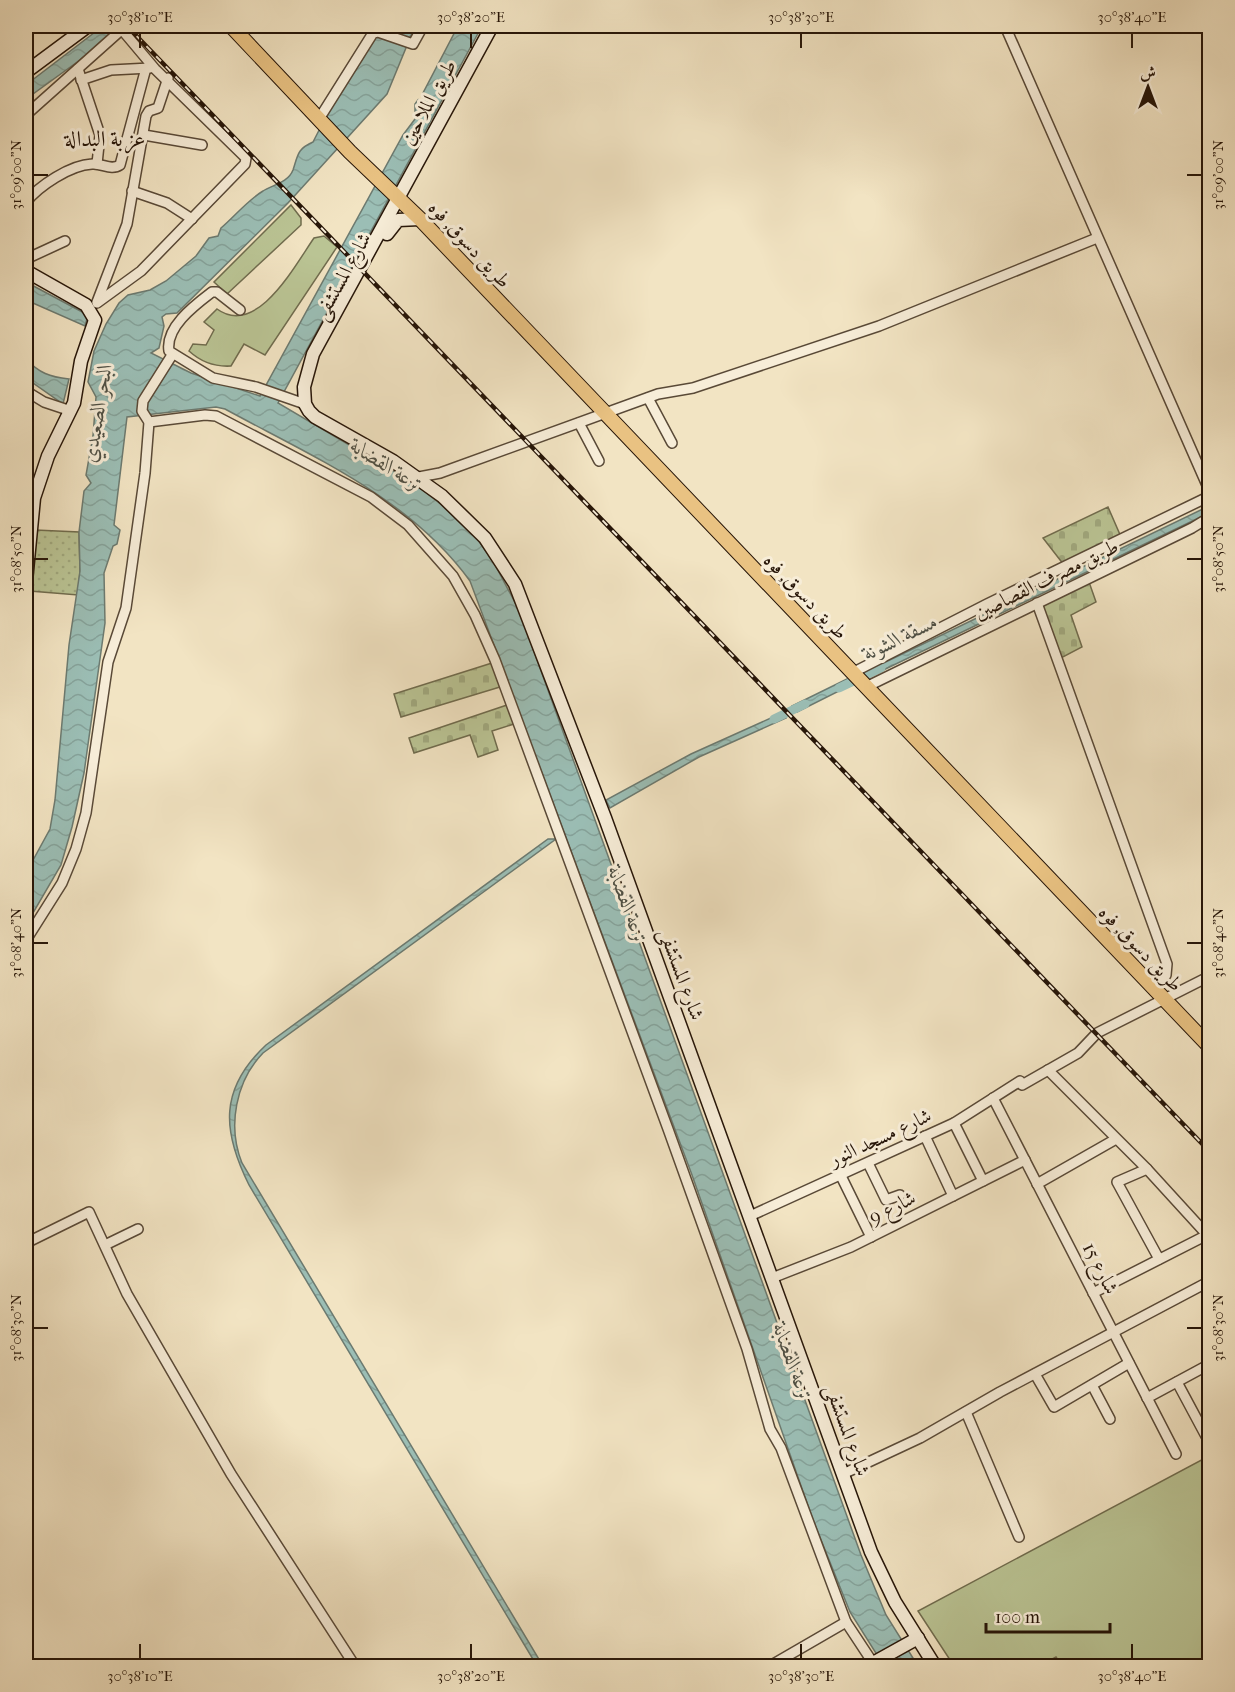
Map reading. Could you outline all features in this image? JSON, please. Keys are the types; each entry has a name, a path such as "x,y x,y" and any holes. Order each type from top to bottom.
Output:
{"main road":[{"path":"231,26 321,121"},
{"name":"طريق الملاحين","path":"399,197 492,26"},
{"path":"26,72 82,28"},
{"name":"طريق دسوق, فوه","path":"321,121 350,152 399,197 1209,1047"},
{"name":"شارع المستشفى","path":"399,197 382,236 322,354 310,370 304,387 305,404 315,417 419,477 465,516 485,538 508,570 522,598 608,824 879,1569 914,1640 935,1666"},
{"name":"شارع المستشفى","path":"382,236 398,220 420,219"},
{"path":"26,271 86,305 93,319 73,407 48,456 34,498 26,580"},
{"path":"875,1664 914,1640"}],"street":[{"path":"321,121 371,35 378,32 407,44 416,43 423,26"},
{"path":"852,673 1209,494 1005,26"},
{"path":"26,115 121,31 126,32 150,68 168,78 246,160 218,194 93,319"},
{"path":"81,80 111,70 150,68"},
{"path":"26,202 52,179 84,166 97,164 113,168 121,163 150,68"},
{"path":"78,69 100,135 97,164"},
{"path":"93,319 126,224 146,116 149,111 158,108 168,78"},
{"path":"144,135 202,145"},
{"path":"132,191 167,203 192,219"},
{"path":"419,477 440,473 648,398 693,388 879,326 1097,238"},
{"path":"26,259 65,241"},
{"path":"240,310 217,292 210,294 173,330 168,346 172,355 213,378 266,391 305,404"},
{"path":"26,940 63,883 84,822 108,662 126,608 145,473 148,422 142,411 143,401 172,355"},
{"path":"26,391 44,402 73,407"},
{"path":"648,398 672,443"},
{"path":"148,422 205,415 216,416 371,497 425,541 465,595 495,660 545,795 747,1349 770,1429 781,1448 846,1622 875,1664"},
{"path":"579,423 599,461"},
{"name":"طريق مصرف القصاصين","path":"866,687 1192,528 1209,517"},
{"path":"1038,580 1041,601 1167,963 1166,975 1158,995"},
{"path":"968,614 978,632"},
{"name":"شارع مسجد النور","path":"750,1216 842,1176 954,1122 993,1098 1078,1053 1097,1033 1158,995 1209,976"},
{"path":"1048,1070 1147,1169 1208,1237 1093,1293"},
{"name":"شارع 15","path":"993,1098 1176,1454"},
{"path":"954,1122 983,1181"},
{"path":"925,1136 953,1196"},
{"path":"1037,1184 1116,1138"},
{"name":"شارع 9","path":"772,1278 832,1256 1025,1160"},
{"path":"868,1163 886,1200 900,1195"},
{"path":"1147,1169 1118,1182 1159,1259"},
{"path":"842,1176 871,1237"},
{"path":"26,1243 89,1212 137,1311 254,1513 303,1583 355,1666"},
{"path":"105,1245 138,1229"},
{"path":"843,1474 966,1412 1209,1281"},
{"path":"1035,1374 1054,1407 1129,1363"},
{"path":"1148,1398 1209,1364"},
{"path":"1177,1382 1207,1438"},
{"path":"1092,1385 1110,1419"},
{"path":"966,1412 1019,1537"},
{"path":"770,1666 846,1622"}],"green space":[{"path":"291,205 301,218 301,225 227,294 214,282"},
{"path":"324,236 337,247 265,355 244,344 231,366 225,366 203,361 189,351 193,344 206,345 214,330 204,322 217,309 232,315 246,314 260,306 286,280 314,238"},
{"path":"1108,507 1121,537 1064,565 1043,538"},
{"path":"35,530 79,532 78,595 30,591"},
{"path":"1089,582 1096,602 1071,615 1082,647 1061,658 1042,604"},
{"path":"492,663 500,687 401,717 394,694"},
{"path":"507,705 514,724 492,731 498,750 478,757 470,735 414,753 409,738"},
{"path":"1209,1456 1209,1666 1062,1666 1056,1657 1039,1666 954,1666 918,1611"}],"water":[{"path":"103,26 119,26 80,60 26,99 26,81 31,81"},
{"name":"البحر الصعيدي","path":"379,26 415,26 387,94 288,203 177,313 166,314 162,317 164,326 159,348 151,353 191,373 260,396 403,135 415,119 415,104 418,100 420,104 423,103 423,93 458,26 482,26 278,403 412,482 447,509 473,533 493,561 519,610 861,1555 886,1615 918,1666 884,1666 850,1612 813,1520 692,1175 470,581 446,552 419,526 358,482 225,409 216,407 127,417 114,525 120,530 117,544 113,546 104,573 105,623 84,773 61,865 26,925 26,873 50,829 55,800 69,645 80,571 79,532 84,491 91,483 86,475 93,436 96,397 88,382 94,351 106,324 119,303 128,295 150,290 166,281 196,256 209,238 218,236 221,228 252,199 284,181 291,174 299,153 313,142 348,74 374,40"},
{"path":"26,282 88,315 85,326 26,300"},
{"path":"26,359 45,374 69,379 63,404 26,378"},
{"path":"1209,506 1209,513 873,675 869,670"},
{"path":"847,679 851,685 797,712 792,706"},
{"path":"782,713 786,718 699,757 610,808 606,800 691,754"},
{"path":"548,839 556,839 263,1053 246,1077 235,1119 237,1149 242,1163 543,1666 537,1666 249,1185 234,1147 230,1129 230,1111 233,1094 240,1078 251,1061 266,1045"}],"waterway":[{"name":"مسقة الشونة","path":"839,688 881,668"},
{"name":"مسقة الشونة","path":"774,719 805,704"}],"railway":[{"path":"127,26 1210,1152"}],"district":[{"name":"عزبة البدالة","path":"105,138"}],"water label":[{"name":"ترعة القضابة","path":"387,465"},
{"name":"ترعة القضابة","path":"628,905"},
{"name":"ترعة القضابة","path":"793,1362"}]}
